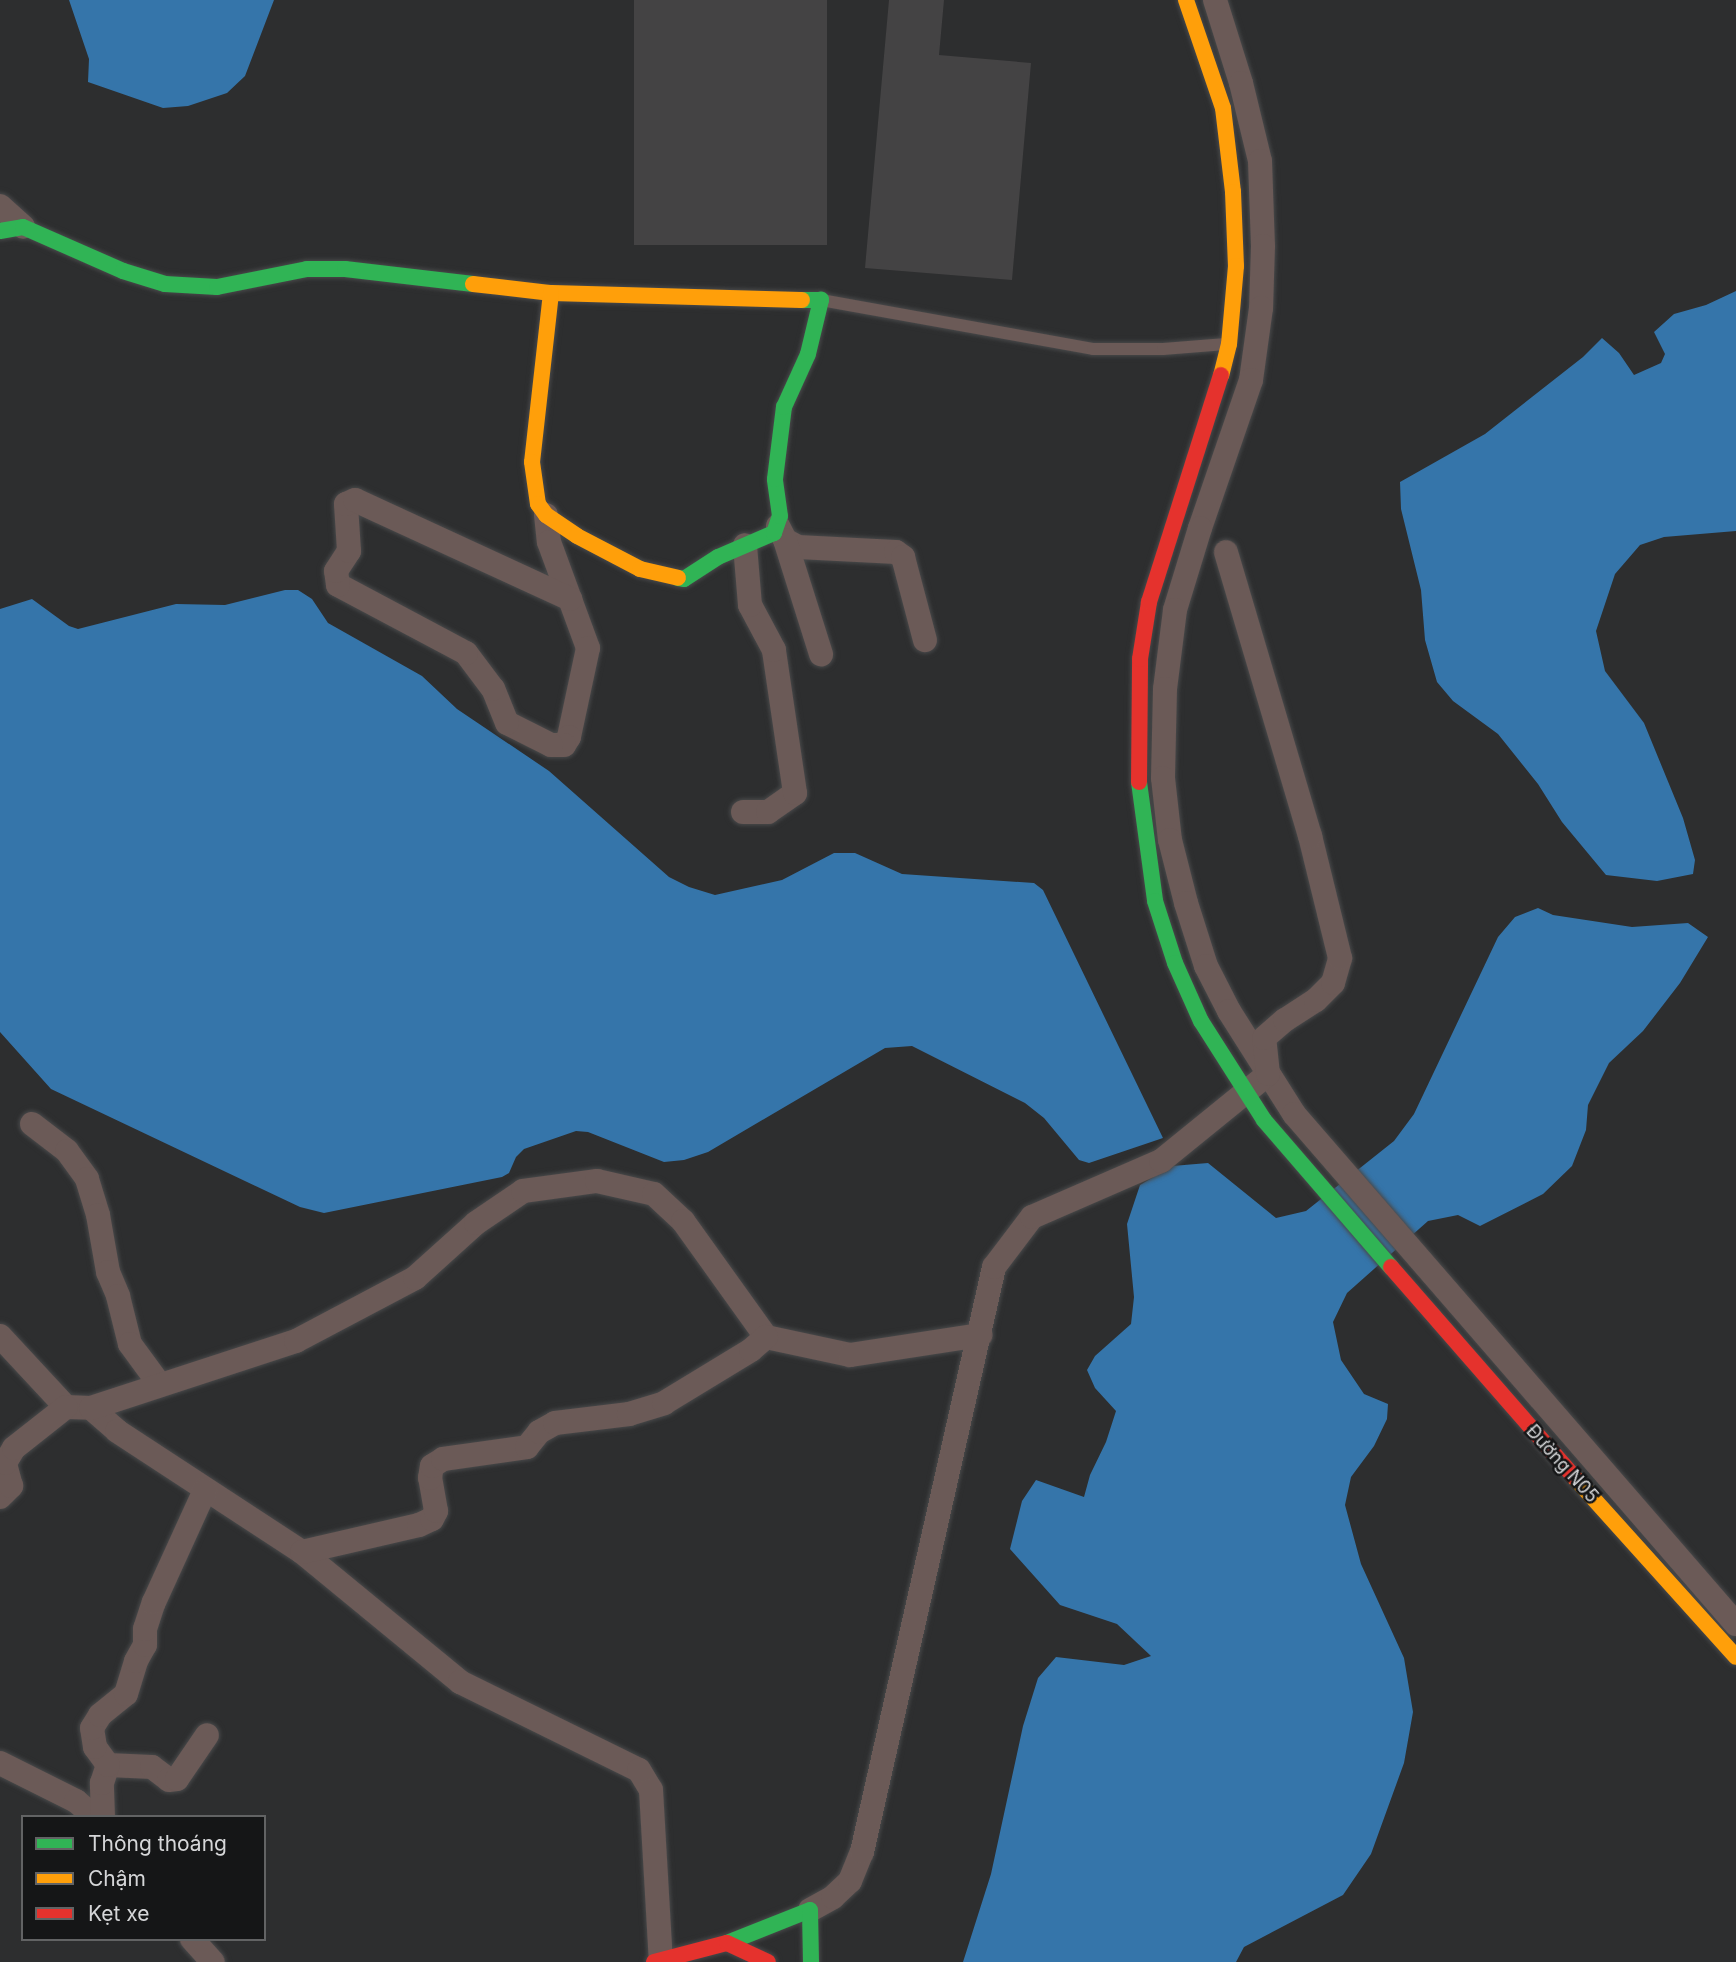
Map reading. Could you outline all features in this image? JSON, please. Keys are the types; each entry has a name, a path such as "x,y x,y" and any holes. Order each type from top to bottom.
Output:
{"street":[{"name":"Đường N05","path":"1186,0 1223,108 1233,192 1237,266 1229,344 1208,420 1149,602 1140,659 1138,778 1155,901 1175,963 1201,1021 1245,1093 1323,1191 1736,1657"},
{"name":"Đường N05","path":"1214,0 1241,82 1260,161 1263,246 1261,308 1251,380 1175,610 1165,689 1163,778 1170,839 1206,965 1229,1012 1294,1114 1736,1624"},
{"path":"0,206 11,229 165,284 217,287 307,270 345,269 551,293 821,300 808,354 784,407 775,479 781,533 821,654"},
{"path":"551,293 532,462 538,504 546,515 577,536 640,569 684,579 718,557 774,533 781,533 799,547 896,552 903,557 925,640"},
{"path":"546,515 549,542 570,599 588,648 569,737 564,745 551,745 507,723 494,689 466,653 338,586 336,571 349,551 345,504 355,500 570,599"},
{"path":"743,812 768,812 795,793 774,650 750,605 745,545"},
{"path":"91,1408 117,1431 302,1552 460,1682 639,1770 651,1790 659,1961 727,1943 810,1910 833,1897 850,1881 862,1852 994,1267 1032,1217 1161,1161 1268,1074 1264,1038 1285,1020 1316,1000 1333,983 1340,957 1310,836 1226,552"},
{"path":"32,1124 67,1151 87,1179 98,1215 108,1272 118,1296 130,1344 160,1385"},
{"path":"0,1497 10,1486 5,1463 14,1448 66,1407 91,1408 296,1341 415,1278 476,1223 523,1191 597,1181 654,1194 683,1221 766,1337 850,1355 980,1335"},
{"path":"302,1552 419,1525 432,1519 436,1511 430,1478 432,1466 443,1459 527,1447 546,1426 629,1414 664,1403 740,1357 766,1337"},
{"path":"2,1342 66,1407"},
{"path":"108,1765 95,1747 92,1728 100,1715 126,1694 136,1661 145,1645 145,1629 154,1602 205,1490"},
{"path":"108,1765 152,1767 169,1780 177,1779 207,1735"},
{"path":"0,1763 76,1801 93,1815"},
{"path":"103,1815 102,1783 108,1765"},
{"path":"810,1910 811,1962"},
{"path":"194,1941 213,1962"},
{"path":"727,1943 768,1962"}],"lane":[{"path":"821,300 1093,349 1163,349 1229,344"}],"water":[{"path":"69,0 274,0 245,76 227,93 188,106 163,108 88,82 89,59"},
{"path":"1736,291 1736,531 1664,537 1640,545 1615,574 1596,631 1605,671 1644,723 1683,818 1695,860 1693,874 1657,881 1606,875 1562,822 1538,784 1498,734 1453,701 1437,682 1425,640 1421,590 1401,509 1400,482 1485,434 1583,357 1602,338 1619,353 1634,375 1661,363 1665,354 1654,332 1674,314 1706,305"},
{"path":"285,590 298,590 312,599 328,623 422,676 457,709 549,771 669,877 689,887 715,895 782,880 834,853 855,853 902,874 1034,883 1043,890 1163,1138 1089,1163 1079,1160 1044,1118 1025,1103 912,1046 885,1048 708,1152 684,1160 664,1162 588,1132 576,1131 524,1149 516,1157 509,1173 502,1177 324,1213 300,1207 51,1089 0,1032 0,609 32,599 69,626 78,629 176,604 225,605"},
{"path":"1538,908 1553,915 1632,927 1688,923 1708,937 1680,983 1643,1031 1609,1063 1588,1105 1586,1130 1572,1166 1543,1194 1480,1226 1458,1215 1428,1221 1347,1293 1333,1322 1341,1360 1364,1394 1388,1404 1387,1419 1374,1446 1351,1477 1345,1505 1361,1564 1404,1658 1413,1712 1404,1763 1371,1854 1343,1895 1244,1947 1236,1962 963,1962 991,1874 1023,1726 1038,1678 1056,1657 1124,1665 1151,1656 1117,1624 1060,1605 1010,1549 1022,1501 1036,1480 1084,1497 1090,1475 1106,1442 1116,1411 1095,1388 1087,1370 1095,1356 1131,1324 1134,1297 1127,1224 1140,1185 1172,1166 1208,1163 1276,1218 1306,1211 1394,1141 1414,1114 1498,937 1515,917"}],"building":[{"path":"634,0 827,0 827,245 634,245"},
{"path":"889,0 944,0 939,55 1031,63 1012,280 865,268"}],"traffic: fast":[{"path":"0,231 23,227 123,271 165,284 217,287 307,269 345,269 473,284"},
{"path":"678,578 684,579 718,557 774,533 780,516 775,479 784,407 808,354 821,300 802,300"},
{"path":"1139,782 1155,901 1175,963 1201,1021 1264,1120 1391,1267"},
{"path":"727,1943 810,1910 811,1962"}],"traffic: slow":[{"path":"1186,0 1223,108 1233,192 1236,266 1229,344 1221,375"},
{"path":"473,284 551,293 802,300"},
{"path":"551,293 532,462 538,504 546,515 577,536 640,569 678,578"},
{"path":"1574,1477 1736,1657"}],"traffic: jam":[{"path":"1139,782 1140,659 1149,602 1221,375"},
{"path":"1391,1267 1574,1477"},
{"path":"654,1962 727,1943 768,1962"}]}
